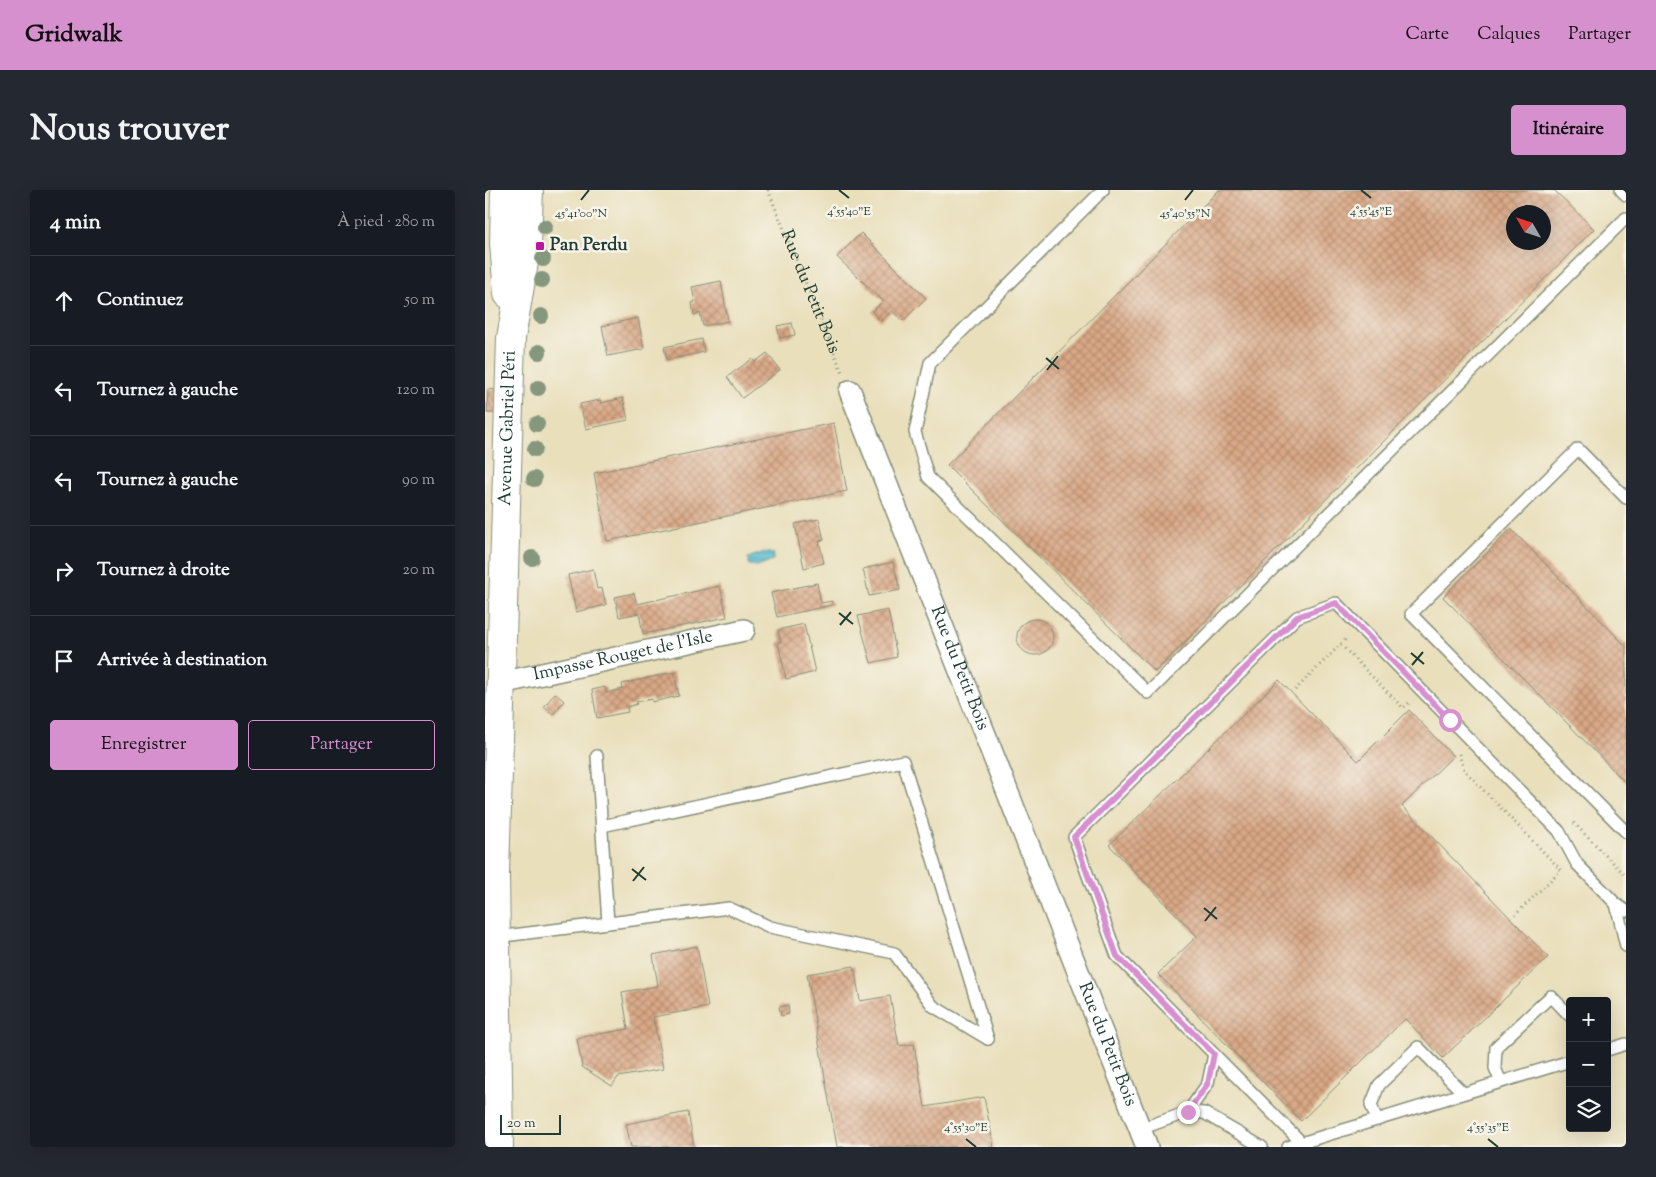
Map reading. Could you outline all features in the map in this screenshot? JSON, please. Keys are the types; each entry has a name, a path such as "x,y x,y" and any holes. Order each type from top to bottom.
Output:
{"main road":[{"path":"505,190 504,243 511,338"},
{"name":"Avenue Gabriel Péri","path":"499,1147 495,874 511,338 527,245 529,190"}],"street":[{"name":"Rue du Petit Bois","path":"850,391 1143,1138"},
{"name":"Impasse Rouget de l'Isle","path":"501,683 744,630"}],"lane":[{"path":"1103,190 930,363 915,432 928,476 1148,693 1626,218"},
{"path":"1621,190 1626,195"},
{"path":"1626,498 1578,449 1411,614 1626,832"},
{"path":"1302,1143 1117,956 1074,837 1297,617 1336,603 1559,831 1577,864 1616,904 1626,911"},
{"path":"597,756 608,923"},
{"path":"496,937 729,908 770,927 893,953 933,1006 988,1039 903,761 602,826"},
{"path":"1616,904 1626,946"},
{"path":"1501,1082 1495,1068 1496,1047 1551,996 1566,1012"},
{"path":"1611,1049 1626,1044"},
{"path":"1377,1120 1371,1105 1379,1085 1419,1047 1463,1094"},
{"path":"1143,1138 1188,1112 1208,1083 1214,1054"},
{"path":"1288,1147 1566,1062"},
{"path":"1188,1112 1204,1113 1262,1147"}],"path":[{"name":"Rue du Petit Bois","path":"768,190 850,391"},
{"path":"1341,645 1403,708 1409,702 1415,708"},
{"path":"1454,749 1460,755 1464,770 1561,870 1515,915"}],"water":[{"path":"764,552 774,554 773,560 758,566 749,565 748,558"}],"building":[{"path":"1219,190 1554,190 1594,229 1155,672 947,465"},
{"path":"861,233 926,298 903,321 892,311 881,321 872,312 883,301 837,257"},
{"path":"721,281 728,321 703,326 700,313 694,315 692,303 695,302 692,287"},
{"path":"638,318 644,349 608,356 602,326"},
{"path":"792,323 795,335 780,338 777,326"},
{"path":"702,339 704,352 667,360 664,347"},
{"path":"767,353 780,370 742,398 727,377 752,359 755,362"},
{"path":"488,389 497,390 496,413 487,413"},
{"path":"623,398 628,420 586,429 580,404 600,400 601,403"},
{"path":"834,423 847,491 607,541 594,473"},
{"path":"819,519 824,540 819,541 824,563 804,568 795,524"},
{"path":"1511,529 1624,644 1626,642 1626,783 1443,597"},
{"path":"893,562 900,590 869,596 863,569"},
{"path":"593,569 597,589 602,588 606,605 576,612 568,575"},
{"path":"817,583 821,603 832,601 832,605 777,617 771,593"},
{"path":"720,586 727,617 643,634 639,613 619,617 615,597 634,593 637,604"},
{"path":"888,610 897,657 871,663 858,616"},
{"path":"1035,619 1042,620 1048,624 1052,630 1052,644 1048,650 1042,654 1035,655 1028,654 1022,650 1018,644 1017,637 1018,630 1022,624 1028,620"},
{"path":"804,624 815,672 786,679 778,642 781,642 778,630"},
{"path":"674,672 679,696 652,702 652,699 636,702 637,704 627,707 628,712 597,718 592,690 605,687 606,693 623,689 622,684"},
{"path":"1279,680 1358,761 1409,710 1453,756 1402,806 1548,957 1443,1058 1405,1019 1301,1121 1158,974 1197,936 1109,845"},
{"path":"555,693 564,701 553,714 544,707"},
{"path":"697,946 708,1007 653,1017 663,1069 618,1077 612,1086 582,1067 577,1038 628,1029 622,992 658,986 653,955"},
{"path":"854,966 860,1001 890,996 899,1046 914,1044 925,1107 984,1097 994,1147 837,1147 807,974"},
{"path":"788,1005 789,1014 781,1016 779,1007"},
{"path":"688,1112 694,1147 631,1147 626,1124"}],"place":[{"name":"Pan Perdu","path":"540,246"}],"route":[{"path":"1188,1112 1208,1083 1214,1054 1117,956 1074,837 1297,617 1336,603 1450,720"}]}
